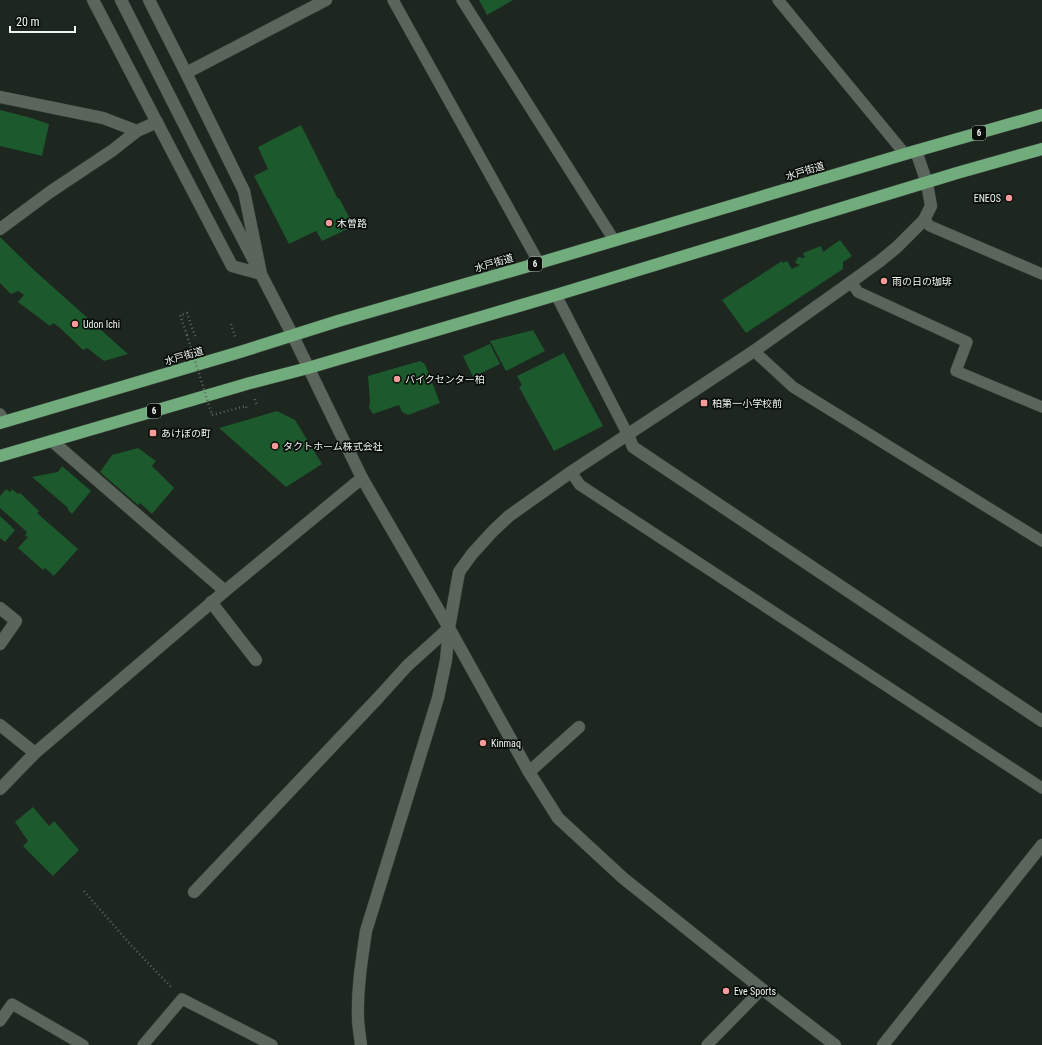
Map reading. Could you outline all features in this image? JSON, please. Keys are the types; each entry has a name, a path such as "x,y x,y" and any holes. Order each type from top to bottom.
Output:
{"highway":[{"name":"水戸街道","path":"2,419 240,352 338,321 539,263 910,152 1042,115"},
{"name":"6","path":"0,456 250,383 308,368 556,295 957,173 1042,150"}],"street":[{"path":"93,0 232,266 261,274"},
{"path":"121,0 293,336 362,478 449,628 529,772 558,818 624,878 762,989 835,1045"},
{"path":"149,0 244,191 261,274"},
{"path":"186,73 326,0"},
{"path":"0,97 103,118 137,131"},
{"path":"0,229 50,192 113,150 137,131 157,122"},
{"path":"361,1045 358,1018 358,993 366,930 438,698 446,660 449,628 458,572 472,554 508,516 571,472 754,351 851,282 891,251 924,220 931,206 927,183 910,152"},
{"path":"628,435 633,447 1042,721"},
{"path":"52,441 225,591"},
{"path":"0,789 35,753 211,602 362,478"},
{"path":"211,602 256,660"},
{"path":"0,608 16,621 0,644"},
{"path":"194,892 407,666 449,628"},
{"path":"0,725 35,753"},
{"path":"529,772 579,726"},
{"path":"883,1045 1042,844"}],"lane":[{"path":"393,0 539,263"},
{"path":"462,0 614,240"},
{"path":"778,0 910,152"},
{"path":"924,220 930,226 1042,274"},
{"path":"851,282 858,292 967,342 956,371 1042,407"},
{"path":"556,295 628,435"},
{"path":"754,351 793,387 1042,541"},
{"path":"571,472 580,485 1042,788"},
{"path":"707,1045 762,989"},
{"path":"143,1045 182,999 272,1045"},
{"path":"0,1021 12,1004 83,1045"}],"path":[{"path":"196,339 187,313 180,315 212,415 246,406 247,409"},
{"path":"84,891 130,944 182,999"}],"building":[{"path":"479,0 513,0 487,15"},
{"path":"0,110 49,124 42,156 0,146"},
{"path":"301,125 338,199 339,198 354,226 322,241 316,231 289,244 254,176 268,169 258,147"},
{"path":"0,237 35,271 128,354 104,361 87,348 83,350 59,327 53,323 50,326 18,302 24,295 18,291 11,294 0,283"},
{"path":"840,240 852,256 843,262 843,269 746,333 722,300 782,261 783,263 787,261 792,269 800,265 795,263 798,257 805,258 803,253 821,246 823,252"},
{"path":"533,330 545,351 506,371 490,341"},
{"path":"490,344 500,364 473,377 463,356"},
{"path":"564,353 603,426 554,451 519,387 522,385 517,376"},
{"path":"420,361 425,364 440,403 408,415 402,412 399,405 373,414 369,408 370,401 368,376"},
{"name":"タクトホーム株式会社","path":"277,411 295,420 322,464 286,487 219,428"},
{"path":"138,448 156,461 152,466 174,488 152,514 140,503 138,505 100,472 112,455"},
{"path":"62,466 91,491 72,514 67,507 32,477 58,472"},
{"path":"6,489 10,492 12,489 18,494 20,493 39,511 37,513 78,549 54,576 45,568 43,570 18,548 28,537 25,536 27,532 0,508 0,496"},
{"path":"0,516 15,530 5,542 0,538"},
{"path":"33,807 49,826 54,821 79,850 53,876 23,846 28,841 15,822"}],"place":[{"name":"ENEOS","path":"1009,198"},
{"name":"木曽路","path":"329,223"},
{"name":"雨の日の珈琲","path":"884,281"},
{"name":"Udon Ichi","path":"75,324"},
{"name":"バイクセンター柏","path":"397,379"},
{"name":"柏第一小学校前","path":"704,403"},
{"name":"あけぼの町","path":"153,433"},
{"name":"タクトホーム株式会社","path":"275,446"},
{"name":"Kinmaq","path":"483,743"},
{"name":"Eve Sports","path":"726,991"}]}
